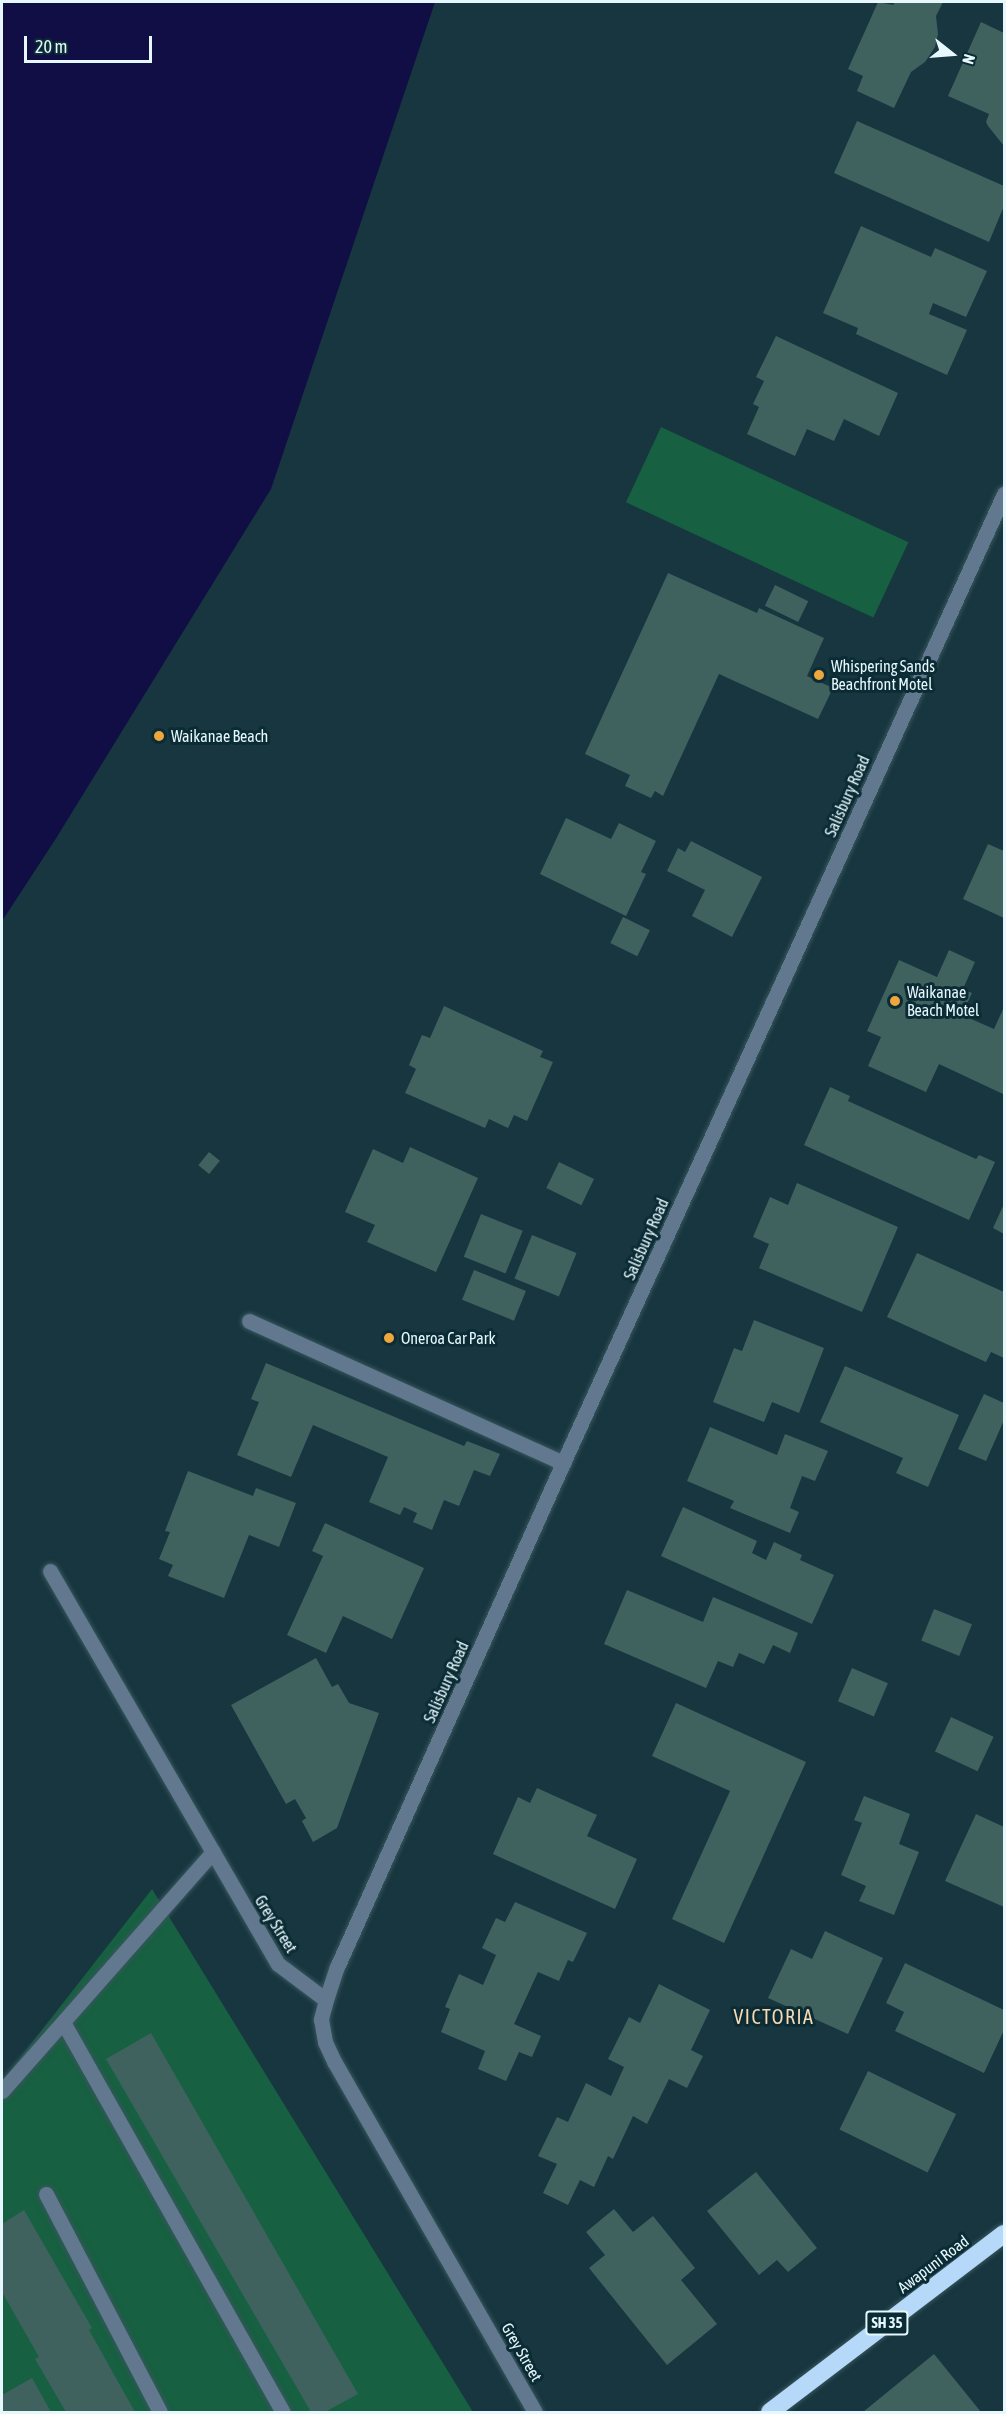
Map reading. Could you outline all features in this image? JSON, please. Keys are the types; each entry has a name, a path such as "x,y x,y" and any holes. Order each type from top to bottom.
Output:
{"highway":[{"name":"Awapuni Road","path":"770,2412 1005,2234"}],"street":[{"name":"Salisbury Road","path":"326,2001 337,1967 563,1463 1005,494"},
{"path":"249,1321 563,1463"},
{"name":"Grey Street","path":"50,1571 278,1964 326,2001 321,2019 326,2042 335,2063 535,2412"},
{"path":"2,2091 213,1852"},
{"path":"63,2022 283,2412"},
{"path":"46,2194 160,2412"}],"green space":[{"path":"661,427 908,542 873,618 626,502"},
{"path":"152,1889 473,2412 2,2412 2,2081"}],"shaded area":[{"path":"2,2 435,2 271,489 55,840 2,921"}],"building":[{"path":"878,2 893,5 895,2 943,2 936,16 938,34 935,47 925,62 911,72 894,108 857,91 863,76 848,69"},
{"path":"981,22 1004,33 1004,146 986,122 989,114 948,96"},
{"path":"857,121 1004,186 1004,206 989,242 834,173"},
{"path":"861,226 931,257 935,248 987,271 966,317 933,303 929,314 967,330 947,375 856,334 858,328 823,313"},
{"path":"776,336 898,393 879,436 844,419 834,441 807,429 795,456 747,434 759,407 753,404 764,381 756,377"},
{"path":"668,573 757,613 759,608 824,638 807,676 833,688 818,719 719,674 663,796 655,791 651,798 625,786 630,775 585,754"},
{"path":"775,585 808,601 798,622 765,606"},
{"path":"566,818 611,839 619,823 656,841 641,872 646,874 626,916 540,874"},
{"path":"691,841 762,877 732,937 692,916 705,890 667,871 678,848 685,852"},
{"path":"988,844 1004,851 1004,918 963,899"},
{"path":"623,917 650,930 637,956 610,943"},
{"path":"949,950 975,962 963,989 972,993 962,1015 994,1029 1004,1007 1003,1094 939,1064 926,1092 868,1066 881,1037 867,1031 899,960 937,977"},
{"path":"444,1006 543,1051 540,1057 553,1062 527,1121 514,1115 508,1128 489,1119 485,1128 405,1093 416,1069 409,1065 422,1035 430,1038"},
{"path":"830,1087 850,1096 848,1101 976,1159 979,1155 995,1162 969,1220 804,1145"},
{"path":"410,1147 478,1178 436,1272 367,1242 375,1225 345,1212 373,1149 403,1163"},
{"path":"209,1152 220,1161 209,1174 198,1165"},
{"path":"559,1162 594,1179 581,1205 546,1188"},
{"path":"797,1183 898,1227 862,1312 759,1268 769,1244 753,1237 770,1197 788,1205"},
{"path":"1004,1204 1004,1234 993,1228"},
{"path":"481,1214 523,1231 505,1274 464,1257"},
{"path":"532,1235 577,1253 559,1297 514,1279"},
{"path":"917,1253 1004,1292 1004,1358 991,1352 986,1362 887,1317"},
{"path":"474,1270 526,1291 514,1321 462,1300"},
{"path":"754,1320 824,1348 799,1413 772,1402 764,1422 713,1402 734,1348 742,1351"},
{"path":"266,1363 464,1446 467,1441 500,1454 490,1476 474,1470 459,1506 444,1500 432,1530 413,1522 417,1513 404,1507 400,1515 369,1502 388,1457 313,1425 291,1477 237,1455 259,1402 251,1399"},
{"path":"845,1366 959,1415 928,1487 896,1473 903,1458 820,1422"},
{"path":"984,1394 1004,1403 1004,1420 986,1461 958,1449"},
{"path":"710,1427 777,1455 785,1434 828,1451 815,1481 802,1476 790,1508 799,1512 790,1533 730,1508 734,1501 687,1481"},
{"path":"188,1471 253,1496 256,1488 296,1503 279,1547 249,1535 224,1598 168,1576 173,1565 159,1559 170,1532 165,1531"},
{"path":"683,1507 757,1541 752,1553 766,1560 774,1542 802,1555 800,1560 834,1575 812,1624 661,1556"},
{"path":"325,1523 424,1568 392,1639 343,1616 326,1653 287,1635 323,1556 312,1551"},
{"path":"627,1590 703,1622 713,1597 798,1633 790,1653 773,1645 764,1664 739,1653 733,1667 718,1661 706,1688 604,1644"},
{"path":"934,1609 972,1624 959,1656 921,1641"},
{"path":"316,1658 332,1687 338,1684 349,1703 379,1713 337,1828 313,1842 302,1821 306,1818 295,1799 286,1804 231,1705"},
{"path":"852,1668 888,1683 874,1716 838,1701"},
{"path":"676,1703 806,1762 724,1943 672,1919 730,1791 652,1756"},
{"path":"951,1717 994,1737 978,1771 935,1751"},
{"path":"537,1788 597,1815 587,1836 637,1859 615,1909 493,1854 518,1797 530,1803"},
{"path":"864,1796 910,1814 899,1844 919,1852 894,1915 859,1901 866,1886 841,1875 862,1823 854,1820"},
{"path":"976,1814 1004,1827 1004,1907 945,1881"},
{"path":"515,1902 587,1933 573,1962 568,1960 559,1981 538,1972 514,2024 541,2036 532,2057 519,2052 506,2081 478,2069 485,2051 441,2032 450,2009 445,2007 459,1974 483,1985 496,1955 482,1948 496,1918 505,1922"},
{"path":"825,1931 883,1958 848,2034 768,1998 791,1949 812,1959"},
{"path":"905,1963 1004,2010 1004,2030 984,2073 895,2031 904,2012 886,2003"},
{"path":"659,1984 710,2010 691,2050 703,2056 687,2088 669,2079 647,2124 633,2116 613,2159 608,2156 594,2187 580,2180 568,2205 543,2193 557,2164 538,2156 557,2117 568,2122 586,2083 611,2096 624,2067 608,2059 629,2017 640,2023"},
{"path":"151,2033 358,2394 325,2412 311,2412 106,2059"},
{"path":"868,2071 956,2114 928,2172 840,2129"},
{"path":"756,2172 817,2248 788,2272 777,2260 759,2275 707,2211"},
{"path":"614,2209 633,2232 653,2216 695,2268 681,2280 717,2324 667,2365 589,2268 605,2255 586,2232"},
{"path":"24,2210 92,2328 89,2330 135,2412 66,2412 35,2359 39,2357 2,2292 2,2224"},
{"path":"934,2354 981,2412 863,2412"},
{"path":"32,2378 51,2412 2,2412 2,2395"}],"place":[{"name":"Whispering Sands Beachfront Motel","path":"819,675"},
{"name":"Waikanae Beach","path":"159,736"},
{"name":"Waikanae Beach Motel","path":"895,1001"},
{"name":"Oneroa Car Park","path":"389,1338"}],"district":[{"name":"VICTORIA","path":"774,2016"}]}
